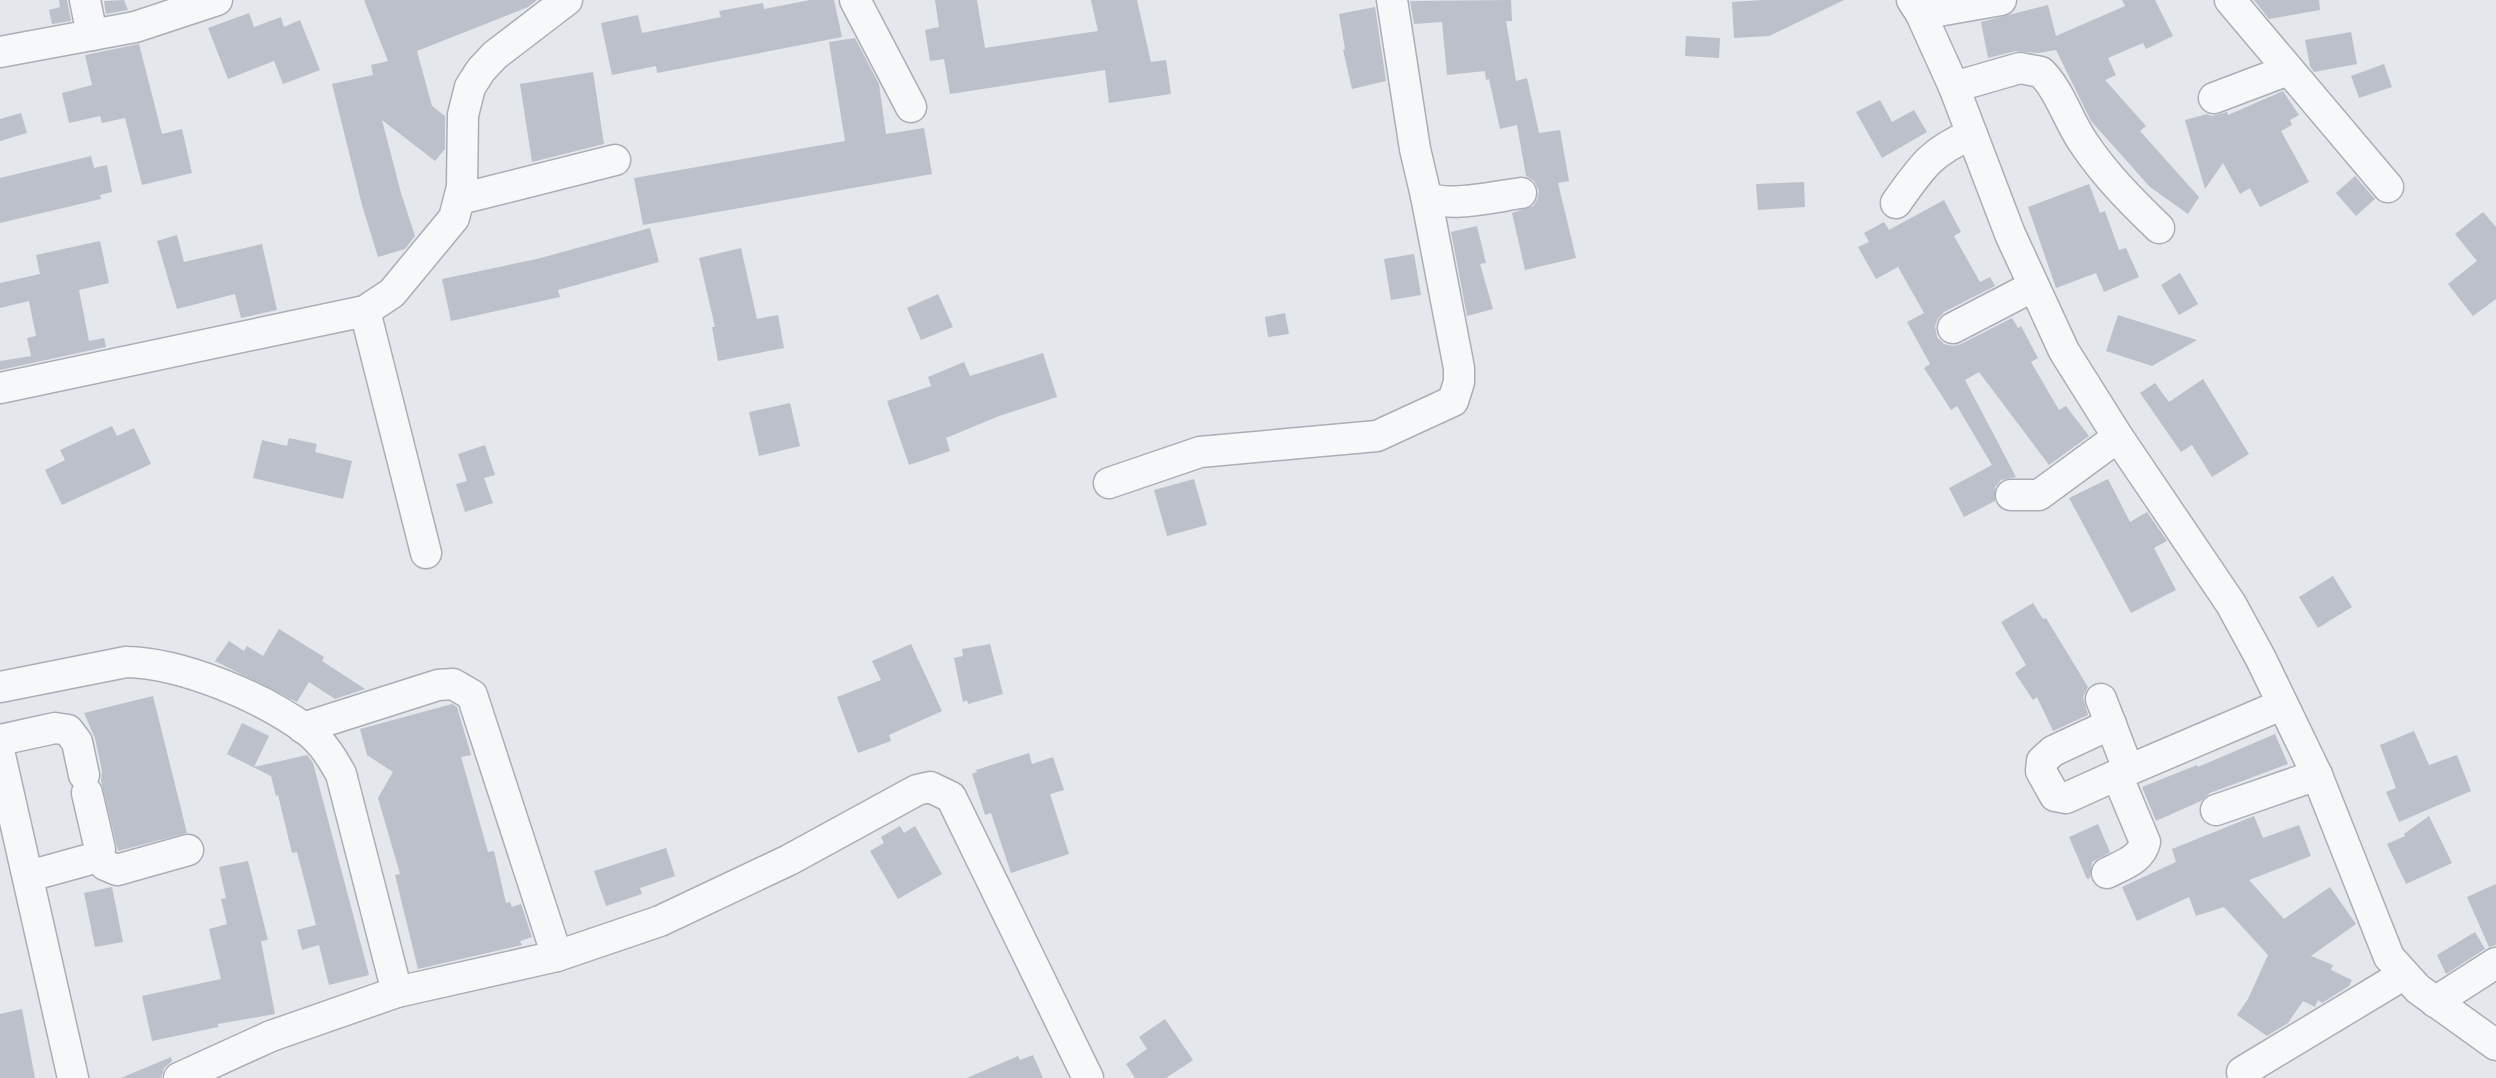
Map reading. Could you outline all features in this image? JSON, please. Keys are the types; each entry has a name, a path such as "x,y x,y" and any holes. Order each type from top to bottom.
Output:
{"street":[{"path":"85,0 92,35"},
{"path":"0,52 135,27 217,0"},
{"path":"0,388 365,311 392,293 454,218 462,187 463,115 470,87 495,55 567,0"},
{"path":"855,0 911,107"},
{"path":"1109,483 1200,452 1377,436 1453,401 1459,382 1459,368 1415,149 1392,0"},
{"path":"2001,0 1916,7 1954,87 2032,287 2064,351 2231,604 2261,659 2317,775 2383,945 2403,975 2496,1045"},
{"path":"2230,0 2388,187"},
{"path":"1954,87 2020,68 2041,72 2051,84 2082,141 2126,196 2159,228"},
{"path":"2214,98 2288,70"},
{"path":"1896,203 1927,159 1945,146 1972,134"},
{"path":"460,199 615,160"},
{"path":"1426,196 1433,201 1446,202 1521,193"},
{"path":"1953,328 2032,287"},
{"path":"365,311 426,553"},
{"path":"2011,495 2039,495 2118,437"},
{"path":"0,687 126,662 146,662 207,679 285,715 303,728 329,753 341,774 397,992"},
{"path":"303,728 438,685 453,684 472,695 557,956"},
{"path":"2107,873 2137,858 2145,842 2123,772 2106,712 2042,761 2041,771 2055,796 2066,798 2123,772 2281,705"},
{"path":"0,740 55,728 68,730 77,742 100,849 98,857"},
{"path":"0,755 73,1078"},
{"path":"2216,810 2317,775"},
{"path":"179,1078 271,1036 397,992 557,956 660,921 789,860 917,790 930,787 951,797 1088,1078"},
{"path":"98,857 105,865 117,870 188,850"},
{"path":"29,876 98,857"},
{"path":"2435,1002 2496,963"},
{"path":"2242,1072 2403,975"}],"building":[{"path":"59,0 67,0 71,21 52,24 49,10 60,7"},
{"path":"124,0 128,10 106,14 104,1"},
{"path":"364,0 537,0 528,7 417,51 432,106 445,116 445,149 435,161 382,120 415,236 405,249 378,257 332,84 373,75 371,65 388,61"},
{"path":"810,0 834,0 842,37 657,73 656,66 612,75 601,23 638,15 642,33 721,17 719,11 763,3 764,9"},
{"path":"935,0 977,0 985,48 1098,31 1091,0 1137,0 1151,62 1166,60 1171,94 1109,103 1105,70 950,94 944,59 930,61 925,30 939,27"},
{"path":"1511,0 1512,21 1506,21 1516,81 1527,78 1539,133 1560,130 1569,181 1558,183 1576,258 1525,270 1512,213 1533,206 1539,191 1534,181 1526,176 1517,125 1500,129 1485,71 1447,75 1442,22 1414,24 1410,1"},
{"path":"1844,0 1769,36 1734,38 1732,2"},
{"path":"2122,0 2155,0 2173,36 2146,49 2143,43 2108,58 2116,75 2105,80 2146,126 2140,131 2199,197 2188,214 2150,187 2091,121 2056,50 2039,53 2016,51 1988,58 1981,22 2048,5 2056,36 2125,6"},
{"path":"2254,0 2319,0 2320,10 2269,19"},
{"path":"1375,7 1386,81 1352,89 1339,14"},
{"path":"249,13 254,27 281,17 284,27 300,20 320,70 283,84 274,61 228,79 208,28"},
{"path":"2351,32 2357,64 2314,72 2305,40"},
{"path":"1686,36 1720,38 1719,58 1685,56"},
{"path":"855,38 879,84 886,134 924,128 932,174 643,225 634,178 845,141 829,42"},
{"path":"139,44 162,134 182,129 192,173 142,185 125,118 102,123 100,116 69,123 62,93 92,85 85,55"},
{"path":"2384,64 2392,87 2359,98 2351,76"},
{"path":"593,72 604,144 532,162 520,84"},
{"path":"2283,91 2299,115 2290,120 2292,125 2281,131 2309,182 2260,207 2250,188 2240,194 2223,163 2205,189 2185,120 2207,114 2212,116 2227,112 2228,115"},
{"path":"1880,100 1892,122 1914,110 1927,132 1882,158 1856,112"},
{"path":"21,113 27,133 0,141 0,119"},
{"path":"91,156 94,168 107,165 112,192 100,195 101,199 0,223 0,178"},
{"path":"2355,176 2375,199 2356,216 2336,193"},
{"path":"1804,182 1805,207 1758,210 1756,184"},
{"path":"2089,184 2100,213 2105,211 2119,250 2126,248 2139,277 2104,292 2096,273 2056,288 2028,207"},
{"path":"1944,200 1961,232 1954,236 1980,282 1990,277 1995,286 1944,312 1935,326 1937,337 1944,344 1961,344 2012,318 2018,328 2021,326 2038,358 2031,362 2059,410 2066,406 2089,436 2049,465 1979,372 1965,380 2016,477 2001,480 1995,487 1995,501 1964,517 1949,488 1992,465 1957,406 1951,410 1924,368 1930,364 1907,322 1924,313 1898,267 1876,279 1858,247 1869,242 1864,233 1884,222 1889,230"},
{"path":"2483,212 2496,227 2496,299 2473,316 2448,284 2477,261 2455,234"},
{"path":"1477,226 1486,263 1480,264 1493,309 1467,316 1451,232"},
{"path":"650,228 659,262 558,290 560,297 451,321 442,279 537,259"},
{"path":"177,235 184,262 262,244 277,310 241,318 235,294 177,309 157,241"},
{"path":"100,241 109,283 79,290 89,341 104,338 106,347 0,370 0,361 31,356 27,338 36,336 29,301 0,308 0,283 40,274 36,255"},
{"path":"741,248 757,319 778,315 784,348 718,361 712,327 715,327 699,258"},
{"path":"1414,254 1421,295 1391,300 1384,259"},
{"path":"2180,273 2198,304 2179,315 2161,285"},
{"path":"938,294 953,327 921,340 907,308"},
{"path":"1285,313 1289,334 1268,337 1265,317"},
{"path":"2118,315 2197,340 2152,366 2106,351"},
{"path":"1043,353 1057,397 946,438 950,451 909,465 887,401 931,386 928,377 964,362 970,376"},
{"path":"2203,379 2249,454 2212,477 2192,445 2181,452 2140,393 2155,383 2169,402"},
{"path":"790,403 800,446 759,456 749,412"},
{"path":"112,426 117,436 134,428 151,464 62,505 45,470 65,460 60,450"},
{"path":"289,438 317,444 315,452 352,461 343,499 253,478 262,440 287,446"},
{"path":"485,445 495,475 484,478 493,503 465,512 456,484 467,481 458,454"},
{"path":"1194,479 1207,525 1167,536 1154,490"},
{"path":"2108,479 2130,522 2147,512 2167,541 2154,548 2176,590 2131,613 2069,498"},
{"path":"2333,576 2352,607 2318,628 2299,597"},
{"path":"2033,603 2043,619 2046,618 2088,687 2083,697 2088,715 2053,731 2037,697 2033,700 2015,673 2026,665 2001,622"},
{"path":"279,629 324,657 322,661 365,689 335,699 309,682 297,702 215,661 229,641 244,651 247,646 263,656"},
{"path":"911,644 942,711 889,735 891,741 858,753 837,697 881,680 872,661"},
{"path":"990,644 1003,694 968,704 967,700 963,702 954,658 963,656 962,649"},
{"path":"153,696 187,833 118,851 101,781 95,738 84,713"},
{"path":"452,704 457,707 471,755 461,757 488,852 494,851 506,903 510,902 512,907 521,904 532,937 520,941 522,945 418,969 395,875 400,874 378,798 393,772 367,755 360,729"},
{"path":"242,723 269,736 254,767 307,755 313,763 369,975 329,985 319,945 302,950 297,930 316,925 297,852 292,853 271,776 227,754"},
{"path":"2414,731 2429,765 2457,755 2471,791 2399,822 2386,792 2396,788 2380,745"},
{"path":"2275,734 2288,764 2210,793 2201,801 2156,821 2142,787"},
{"path":"1029,753 1032,764 1053,757 1064,790 1050,794 1069,854 1011,873 991,813 985,815 972,774"},
{"path":"2254,816 2263,838 2299,825 2311,856 2249,880 2284,919 2330,887 2356,924 2311,956 2333,965 2331,970 2352,980 2349,986 2322,1003 2318,1000 2315,1007 2303,1001 2288,1023 2267,1036 2237,1015 2248,999 2268,955 2224,907 2196,916 2189,897 2137,921 2122,887 2176,862 2172,849"},
{"path":"2429,816 2452,863 2406,884 2387,844 2405,836"},
{"path":"2098,824 2110,852 2092,862 2090,878 2087,879 2069,837"},
{"path":"900,826 904,833 915,826 942,874 898,899 870,851 884,843 881,837"},
{"path":"666,848 675,876 640,888 642,894 606,906 594,871"},
{"path":"248,861 268,940 261,941 275,1014 218,1024 218,1027 152,1041 142,996 221,979 209,929 227,924 221,899 226,898 219,867"},
{"path":"2496,884 2496,945 2489,947 2467,897"},
{"path":"112,887 123,942 95,947 84,893"},
{"path":"2475,932 2485,949 2446,974 2437,955"},
{"path":"22,1009 35,1078 0,1078 0,1014"},
{"path":"1165,1019 1193,1060 1166,1078 1135,1078 1126,1064 1147,1049 1139,1037"},
{"path":"1033,1055 1043,1078 967,1078 1018,1056 1020,1060"},
{"path":"171,1057 172,1061 164,1068 161,1078 121,1078"}]}
